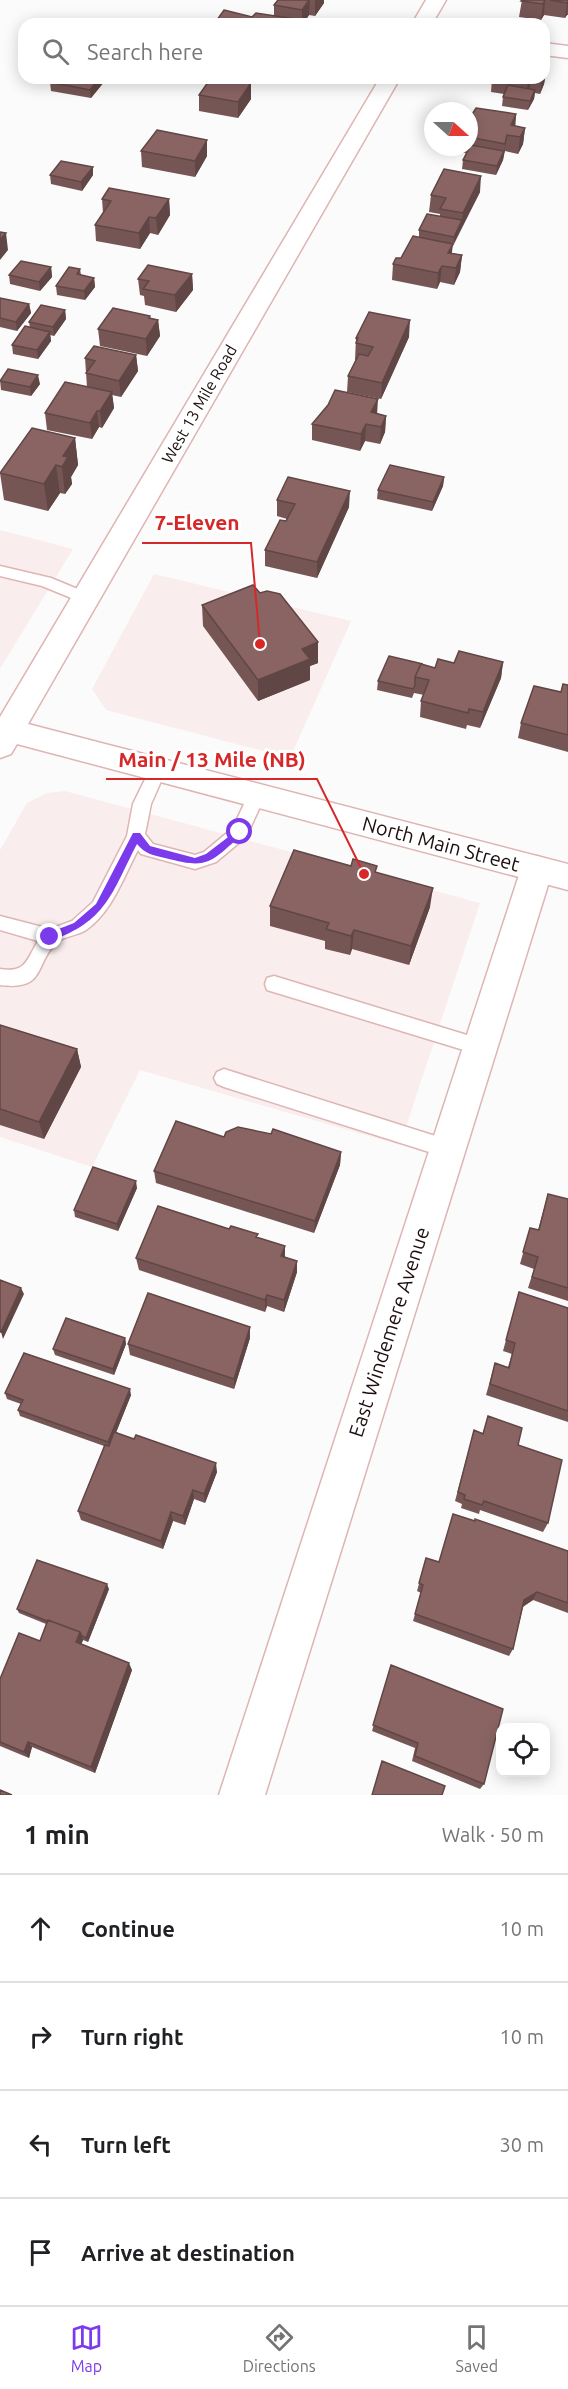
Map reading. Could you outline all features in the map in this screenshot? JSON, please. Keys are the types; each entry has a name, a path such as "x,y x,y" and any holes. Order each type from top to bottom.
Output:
{"main road":[{"path":"426,18 436,0"},
{"path":"550,50 568,52"},
{"name":"West 13 Mile Road","path":"3,734 86,599 386,84"},
{"name":"North Main Street","path":"3,734 158,770 553,873"},
{"name":"East Windemere Avenue","path":"242,1795 480,1047 553,873"}],"lane":[{"path":"0,571 46,582 86,599"},
{"path":"0,923 50,937 78,926 99,907 136,836 142,804 158,770"},
{"path":"136,836 147,849 195,862 210,857 240,832 256,796"},
{"path":"0,977 14,979 28,974 50,937"},
{"path":"274,984 480,1047"},
{"path":"224,1078 448,1149"}],"shaded area":[{"path":"0,530 73,549 0,669"},
{"path":"154,574 351,621 290,758 106,710 92,689"},
{"path":"65,791 480,903 400,1145 140,1070 92,1167 0,1137 0,850 27,803 47,793"}],"building":[{"path":"278,0 309,0 302,10 274,5"},
{"path":"522,0 545,0 543,4"},
{"path":"550,0 568,0 568,1 567,3"},
{"path":"224,10 252,17 256,13 289,18 218,18"},
{"path":"60,84 94,84 90,90"},
{"path":"207,84 250,84 238,102 199,95"},
{"path":"508,85 535,90 530,101 503,97"},
{"path":"478,108 516,114 511,125 525,128 520,137 507,135 505,144 478,139"},
{"path":"157,130 207,140 195,161 141,151"},
{"path":"478,146 504,151 497,166 463,160 465,156 478,156"},
{"path":"61,161 93,167 81,182 50,175"},
{"path":"444,169 481,176 463,213 440,209 446,198 431,195"},
{"path":"109,188 169,199 156,218 149,217 139,233 95,225 111,201 102,199"},
{"path":"427,214 462,220 454,237 419,230"},
{"path":"0,232 6,233 0,240"},
{"path":"413,236 453,244 448,253 462,255 456,268 442,266 438,273 393,264 396,258 401,258"},
{"path":"21,261 51,267 39,282 9,275"},
{"path":"148,265 192,274 175,295 143,289 149,281 138,279"},
{"path":"69,267 80,269 77,274 94,278 84,291 56,286"},
{"path":"0,298 29,304 16,322 0,318"},
{"path":"41,305 65,310 53,327 29,322"},
{"path":"113,308 150,316 149,318 158,320 146,339 98,329"},
{"path":"369,312 410,320 382,383 348,376 359,354 368,356 373,347 356,343 358,338 356,338"},
{"path":"25,326 50,332 37,350 12,345"},
{"path":"94,346 136,355 119,381 86,373 95,361 85,358"},
{"path":"8,369 38,375 30,387 0,381"},
{"path":"65,382 112,392 90,423 45,413"},
{"path":"335,390 378,399 371,412 386,416 381,427 366,424 361,434 312,424 328,405"},
{"path":"32,428 75,438 63,456 68,457 62,467 56,465 44,484 0,473"},
{"path":"390,465 444,477 433,502 378,490"},
{"path":"288,477 350,491 317,562 265,550 280,520 286,521 295,504 277,500"},
{"path":"253,585 260,593 267,591 280,594 318,642 302,649 310,659 258,680 202,605"},
{"path":"459,651 503,662 483,712 469,709 468,713 421,701 429,680 415,677 421,664 435,668 438,659 454,663"},
{"path":"389,656 423,664 415,677 413,689 378,681"},
{"path":"563,684 568,685 568,735 521,723 534,686 561,692"},
{"path":"294,850 351,866 353,859 377,866 375,872 433,888 411,946 354,930 351,936 326,929 329,923 270,906"},
{"path":"0,1025 77,1049 39,1122 0,1109"},
{"path":"176,1121 224,1137 226,1132 238,1127 271,1134 273,1129 341,1152 315,1221 154,1171"},
{"path":"93,1167 136,1181 117,1224 74,1210"},
{"path":"548,1194 568,1199 568,1288 532,1277 538,1257 523,1252 530,1228 539,1230"},
{"path":"158,1206 229,1229 231,1226 258,1234 256,1237 285,1246 281,1256 297,1261 284,1300 267,1295 265,1300 136,1258"},
{"path":"0,1280 21,1288 1,1332 0,1332"},
{"path":"519,1292 568,1308 568,1411 490,1384 495,1363 509,1368 515,1343 506,1340"},
{"path":"148,1293 250,1327 234,1379 128,1344"},
{"path":"66,1318 125,1338 113,1369 53,1349"},
{"path":"24,1353 130,1389 108,1442 18,1410 23,1400 5,1393"},
{"path":"488,1416 522,1428 518,1445 562,1460 548,1523 484,1501 482,1505 464,1499 465,1495 458,1492 474,1430 483,1434"},
{"path":"114,1432 134,1439 136,1435 216,1463 204,1494 193,1490 183,1516 171,1512 161,1541 78,1511 105,1445 109,1446"},
{"path":"453,1514 475,1521 475,1519 568,1551 568,1603 537,1592 524,1600 513,1649 415,1614 423,1585 419,1583 426,1558 439,1562"},
{"path":"37,1560 107,1584 86,1638 80,1632 17,1609"},
{"path":"48,1620 80,1632 76,1642 129,1663 91,1767 28,1742 24,1752 0,1742 0,1679 19,1633 40,1641"},
{"path":"391,1665 503,1709 499,1723 496,1723 496,1737 484,1784 415,1756 418,1743 373,1725"},
{"path":"382,1761 445,1786 442,1795 372,1795"},
{"path":"0,1790 12,1795 0,1795"}],"place":[{"name":"7-Eleven","path":"260,644"},
{"name":"Main / 13 Mile (NB)","path":"364,874"}],"route":[{"path":"50,937 78,926 99,907 136,836 147,849 195,862 210,857 240,832"}]}
